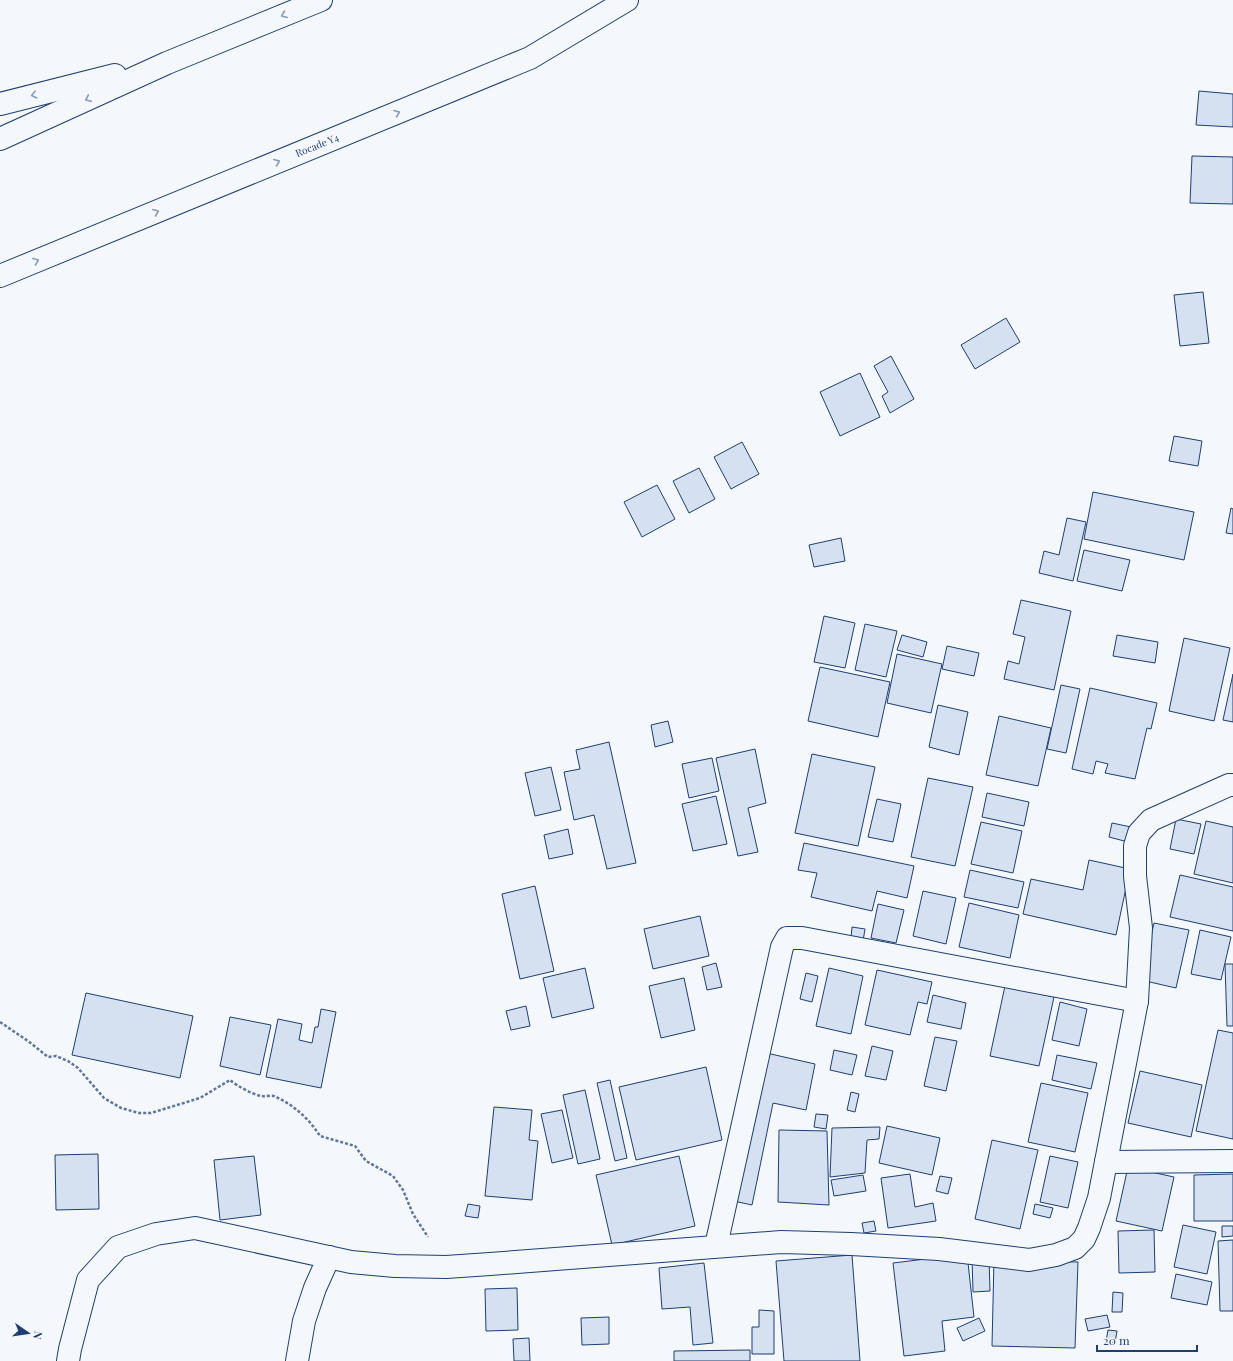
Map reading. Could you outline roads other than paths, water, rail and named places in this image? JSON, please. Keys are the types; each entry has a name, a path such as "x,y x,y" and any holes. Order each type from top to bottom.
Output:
{"main road":[{"path":"0,139 167,63 320,0"},
{"name":"Rocade Y4","path":"0,276 530,58 627,0"},
{"path":"0,104 167,63"},
{"path":"68,1361 88,1280 118,1247 156,1234 195,1228 351,1262 446,1267 781,1242 939,1249 1029,1260 1075,1248 1084,1239 1094,1215 1106,1162 1137,1001 1141,928 1135,876 1135,846 1139,833 1151,820 1228,785 1233,785"},
{"path":"716,1246 782,947 787,938 802,938 1137,1001"},
{"path":"1106,1162 1233,1161"},
{"path":"297,1361 308,1308 329,1257"}]}
